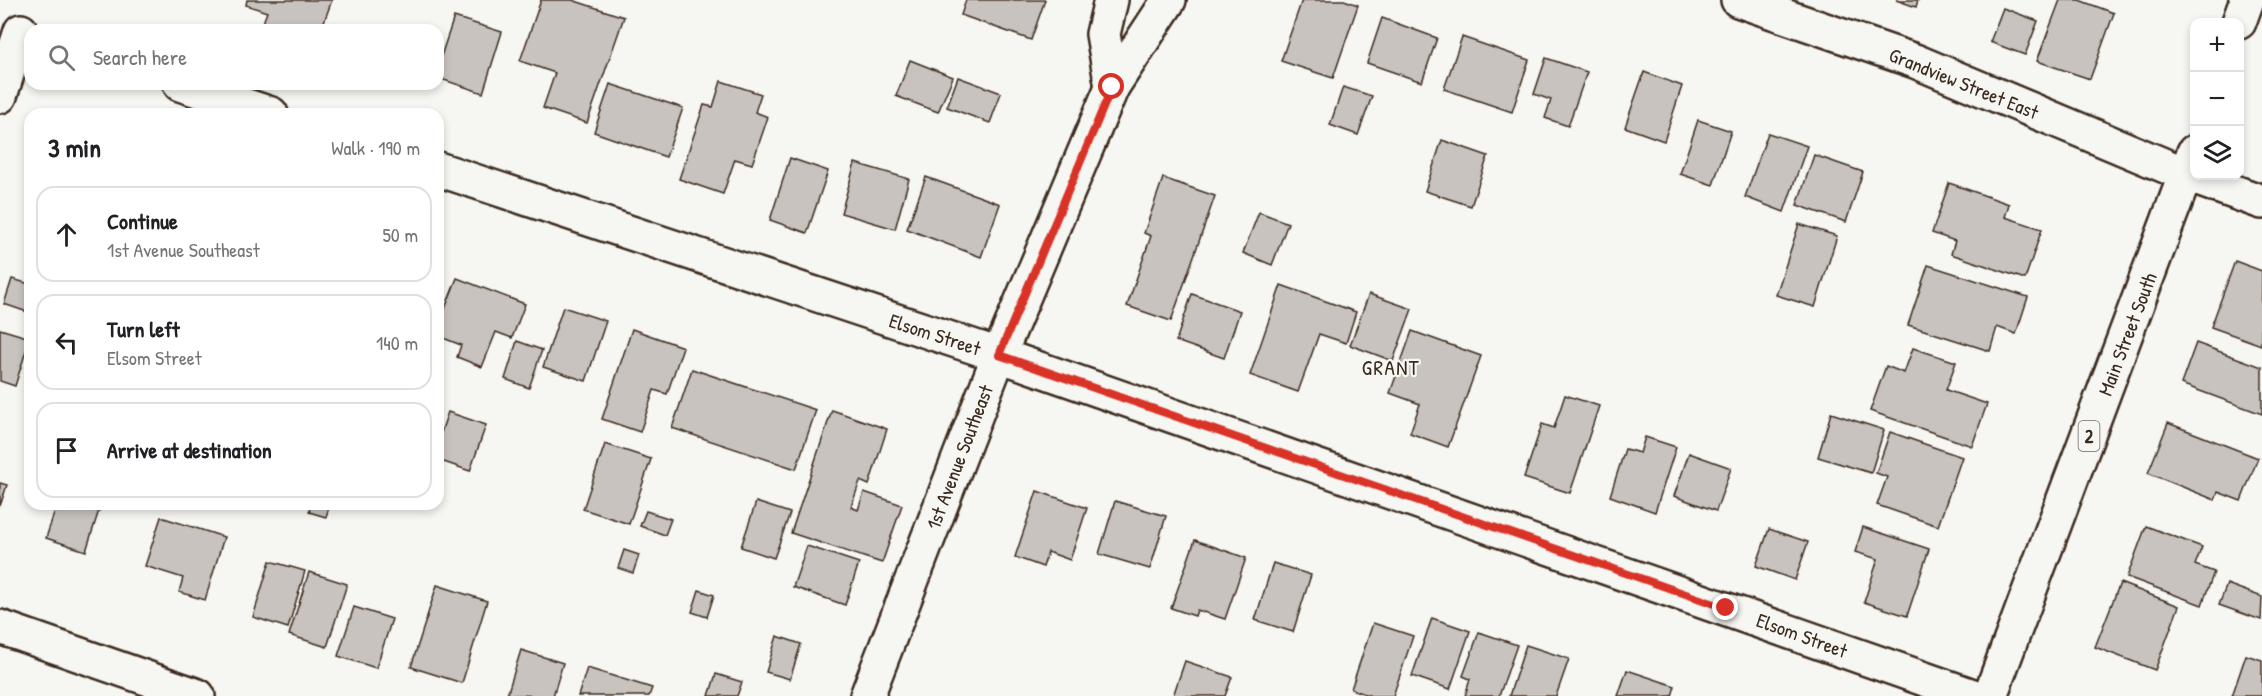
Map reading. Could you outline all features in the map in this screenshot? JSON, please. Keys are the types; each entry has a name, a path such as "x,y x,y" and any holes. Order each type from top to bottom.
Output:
{"street":[{"path":"1111,0 1103,34 1112,87"},
{"name":"1st Avenue Southeast","path":"867,696 999,355 1112,87 1169,0"},
{"name":"Grandview Street East","path":"1738,0 1916,61 2190,164"},
{"path":"2240,18 2247,0"},
{"path":"0,96 17,30"},
{"path":"198,90 253,108"},
{"name":"Main Street South","path":"1990,696 2190,167"},
{"name":"Elsom Street","path":"444,171 999,355 1973,696"},
{"name":"Grandview Street East","path":"2221,180 2262,202"},
{"path":"0,627 198,696"}],"building":[{"path":"247,0 332,0 323,24 262,24 267,12 246,5"},
{"path":"541,0 572,0 624,17 587,123 543,108 555,73 520,61"},
{"path":"966,0 1045,0 1031,40 961,15"},
{"path":"1302,0 1344,0 1358,5 1333,78 1281,61"},
{"path":"1896,0 1918,0 1916,7"},
{"path":"2060,0 2079,0 2114,13 2090,79 2037,61"},
{"path":"2003,8 2038,21 2025,55 1990,42"},
{"path":"454,17 502,32 483,93 444,80 444,47"},
{"path":"1382,18 1437,38 1422,82 1367,63"},
{"path":"1462,37 1529,60 1512,112 1444,89"},
{"path":"1546,58 1587,72 1568,126 1545,118 1551,100 1534,94"},
{"path":"910,60 953,77 938,112 896,96"},
{"path":"1644,72 1682,86 1664,141 1625,127"},
{"path":"958,77 1001,93 990,123 947,107"},
{"path":"721,81 761,94 755,112 768,117 752,164 735,159 723,194 679,179 704,105 713,107"},
{"path":"610,84 683,108 666,157 594,132"},
{"path":"1343,87 1372,96 1358,135 1330,125"},
{"path":"1698,120 1731,131 1713,185 1680,174"},
{"path":"1768,133 1807,146 1784,212 1745,197"},
{"path":"1442,140 1488,156 1471,206 1425,191"},
{"path":"1814,155 1863,172 1846,222 1797,205"},
{"path":"790,158 828,171 807,233 770,220"},
{"path":"855,163 909,179 895,229 841,213"},
{"path":"926,177 1000,204 981,257 907,229"},
{"path":"1163,178 1215,196 1171,321 1127,306 1151,236 1144,233"},
{"path":"1949,183 2009,204 2005,217 2042,229 2025,279 1951,254 1955,241 1932,233"},
{"path":"1259,212 1288,223 1272,265 1243,253"},
{"path":"1799,224 1837,236 1815,307 1776,295"},
{"path":"2235,261 2262,271 2261,345 2211,327"},
{"path":"1928,265 2028,297 2016,334 1997,327 1990,351 1908,325"},
{"path":"457,278 525,304 512,338 496,332 482,367 457,357 461,345 444,338 444,311"},
{"path":"12,279 24,282 24,311 4,304"},
{"path":"1281,285 1356,312 1346,343 1319,334 1298,392 1250,375"},
{"path":"1192,294 1240,311 1224,358 1176,341"},
{"path":"1369,294 1412,309 1393,361 1350,345"},
{"path":"563,307 606,321 586,381 543,367"},
{"path":"0,329 24,336 24,357 15,386 0,381"},
{"path":"632,329 683,347 667,394 654,390 640,432 602,419"},
{"path":"1412,331 1481,356 1448,447 1410,433 1420,404 1390,393"},
{"path":"517,341 542,350 529,388 505,379"},
{"path":"2196,343 2262,367 2262,414 2181,384"},
{"path":"1913,348 1956,362 1946,390 1987,404 1972,446 1870,411 1886,366 1904,373"},
{"path":"692,369 816,410 796,469 672,428"},
{"path":"1565,395 1599,406 1570,493 1524,478 1542,424 1554,428"},
{"path":"832,410 887,429 869,485 860,481 851,507 858,510 864,492 902,505 882,563 791,533"},
{"path":"448,412 486,425 470,471 444,462 444,424"},
{"path":"1831,413 1884,430 1871,473 1818,457"},
{"path":"2168,423 2258,458 2241,501 2218,492 2215,500 2148,473"},
{"path":"1890,432 1962,457 1938,526 1877,505 1887,477 1876,473"},
{"path":"1645,437 1676,447 1655,512 1610,496 1625,449 1640,453"},
{"path":"605,444 651,459 629,524 583,509"},
{"path":"1689,453 1731,468 1716,511 1674,496"},
{"path":"0,483 7,485 0,506"},
{"path":"1037,491 1087,508 1070,560 1048,552 1043,567 1015,557"},
{"path":"1115,501 1166,516 1150,569 1099,554"},
{"path":"756,502 790,513 774,558 741,547"},
{"path":"55,510 99,510 86,551 46,538"},
{"path":"310,510 328,510 326,517 309,512"},
{"path":"646,511 671,519 665,535 640,526"},
{"path":"161,517 224,537 205,600 179,592 183,578 145,566"},
{"path":"2146,526 2202,547 2195,565 2214,572 2202,605 2127,577"},
{"path":"1863,527 1929,549 1907,616 1864,602 1878,559 1855,552"},
{"path":"1769,529 1808,542 1795,580 1756,566"},
{"path":"1195,540 1246,558 1225,619 1197,610 1195,616 1171,608"},
{"path":"807,546 859,563 845,605 793,587"},
{"path":"624,550 639,555 633,573 618,568"},
{"path":"270,561 305,571 288,628 253,617"},
{"path":"1273,563 1311,575 1293,632 1255,620"},
{"path":"309,572 347,584 327,647 289,635"},
{"path":"2120,583 2179,606 2155,670 2095,647"},
{"path":"2227,584 2262,597 2261,620 2219,605"},
{"path":"437,585 487,601 462,683 411,667"},
{"path":"699,590 714,595 707,617 692,612"},
{"path":"354,607 392,619 376,668 338,656"},
{"path":"1432,618 1470,631 1450,689 1412,676"},
{"path":"1373,623 1413,636 1393,696 1371,696 1351,689"},
{"path":"1479,632 1517,645 1499,696 1465,696 1470,679 1463,676"},
{"path":"777,636 801,644 790,679 766,672"},
{"path":"1526,645 1569,659 1556,696 1509,696"},
{"path":"521,650 563,663 553,696 507,695"},
{"path":"2246,655 2262,660 2262,696 2232,696"},
{"path":"1185,661 1232,677 1225,696 1173,696"},
{"path":"587,668 652,688 649,696 578,696"},
{"path":"1627,670 1675,686 1672,696 1618,696"},
{"path":"716,674 742,682 737,696 709,696"}],"district":[{"name":"GRANT","path":"1391,367"}],"route":[{"path":"1112,87 999,355 1726,608"}]}
